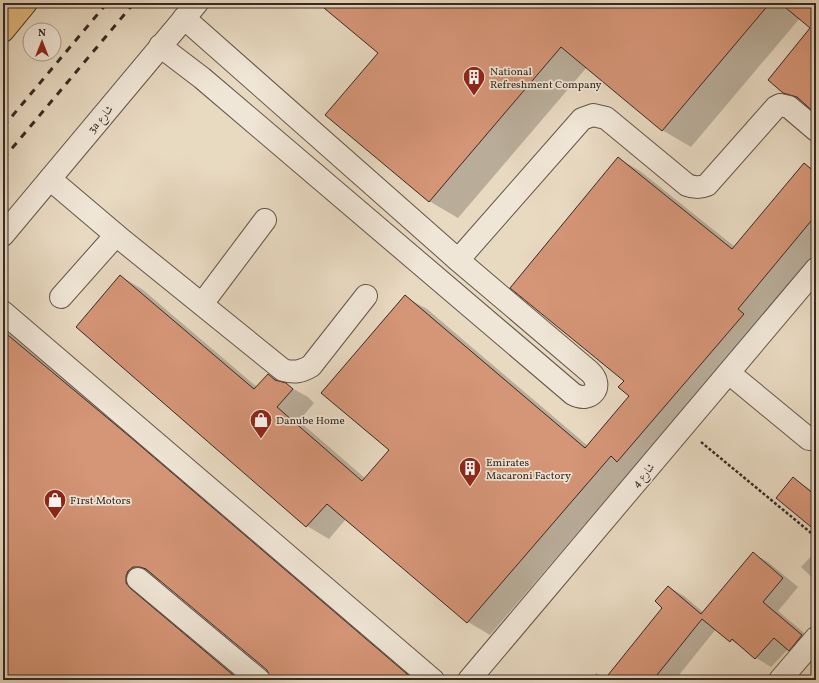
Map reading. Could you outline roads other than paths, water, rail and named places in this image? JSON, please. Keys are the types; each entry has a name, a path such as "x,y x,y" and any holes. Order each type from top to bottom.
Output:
{"highway":[{"path":"3,31 26,3"}],"street":[{"name":"3a شارع","path":"3,235 191,10"},
{"path":"160,46 202,78 574,394 579,397 586,397 592,394 596,389 597,383 595,376 458,260 191,10"},
{"path":"458,260 582,119 593,115 606,118 688,185 694,188 701,188 707,185 780,104 788,107 816,130"},
{"path":"50,179 116,236 283,370 293,372 311,366 366,296"},
{"path":"202,304 265,220"},
{"path":"61,298 116,236"},
{"name":"شارع 4","path":"469,680 816,269"},
{"path":"3,312 433,680"},
{"path":"729,373 809,438"},
{"path":"138,579 259,680"},
{"path":"780,680 816,638"}],"railway":[{"path":"3,127 107,3"},
{"path":"3,159 134,3"}],"place":[{"name":"National Refreshment Company","path":"474,96"},
{"name":"Danube Home","path":"261,440"},
{"name":"Emirates Macaroni Factory","path":"470,488"},
{"name":"F1rst Motors","path":"55,520"}]}
